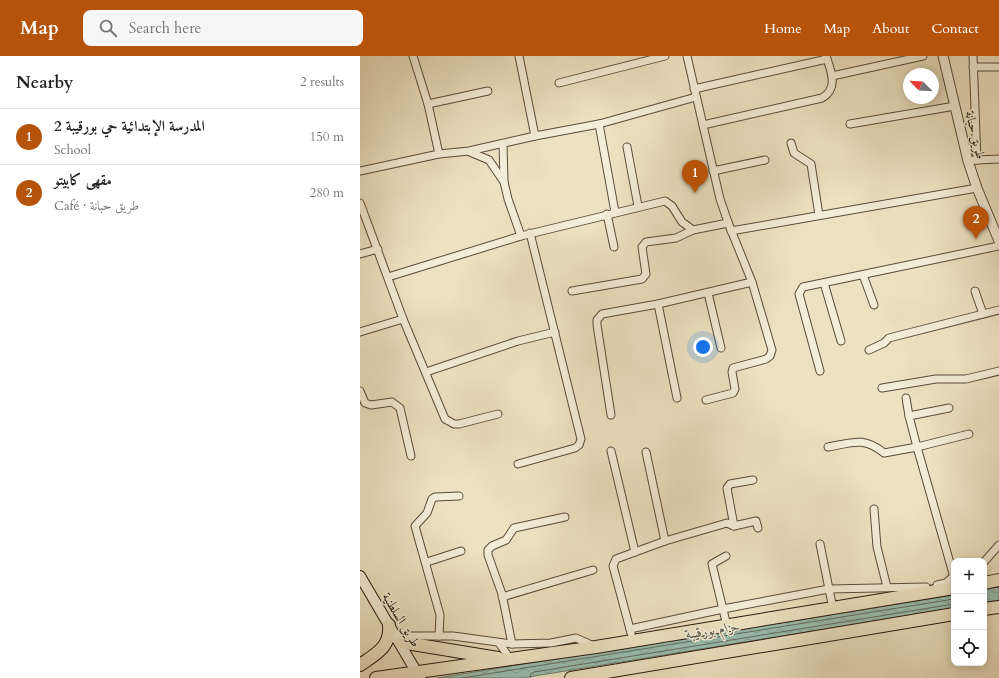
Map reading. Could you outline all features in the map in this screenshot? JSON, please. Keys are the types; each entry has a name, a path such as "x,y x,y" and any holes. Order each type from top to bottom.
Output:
{"highway":[{"path":"987,582 999,580"},
{"path":"376,678 418,675 833,609 951,589"},
{"path":"987,609 999,607"},
{"path":"571,678 951,615"},
{"path":"360,665 376,655 386,645 390,634 509,660"}],"main road":[{"name":"طريق السلطنية","path":"360,576 418,675"}],"street":[{"path":"413,56 428,104 439,154"},
{"path":"519,56 534,136"},
{"path":"560,83 665,56"},
{"path":"687,56 713,171 728,223 752,282 771,346 771,353 766,359 734,366 732,372 734,391 730,394 706,400"},
{"path":"832,76 923,56"},
{"name":"طريق حبانة","path":"943,56 955,106 972,161 977,188 999,241"},
{"path":"972,56 972,161 999,159"},
{"path":"694,89 826,58 832,76 833,87 829,95 822,98 703,124"},
{"path":"973,67 999,67"},
{"path":"428,104 488,91"},
{"path":"360,171 439,154 469,151 534,136 599,124 696,97"},
{"path":"850,124 955,106"},
{"path":"599,124 614,247"},
{"path":"790,143 794,153 811,164 819,215"},
{"path":"502,144 504,182 508,199 521,236"},
{"path":"627,147 638,206"},
{"path":"469,151 489,160 504,182"},
{"path":"713,171 765,160"},
{"path":"731,232 819,215 977,188"},
{"path":"388,277 530,233 638,206 665,201 669,202 682,222 693,230"},
{"path":"360,203 403,319 426,372 441,415 449,423 459,424 498,414"},
{"path":"572,291 642,279 646,274 642,247 646,242 676,238 693,230 728,223"},
{"path":"518,464 576,448 581,443 530,233"},
{"path":"820,372 799,294 803,287 999,246"},
{"path":"360,254 378,249"},
{"path":"863,275 874,305"},
{"path":"611,415 597,320 602,314 658,304 752,282"},
{"path":"824,283 841,340"},
{"path":"975,291 984,314"},
{"path":"708,293 721,348"},
{"path":"658,304 677,398"},
{"path":"869,350 884,343 889,338 999,310"},
{"path":"360,332 403,319"},
{"path":"426,372 518,341 555,332"},
{"path":"882,388 936,379 966,379 999,371"},
{"path":"360,391 366,403 371,405 392,402 400,408 411,456"},
{"path":"906,398 917,447 951,566"},
{"path":"909,416 949,408"},
{"path":"828,448 861,441 875,446 884,453 917,447 969,434"},
{"path":"611,451 635,552"},
{"path":"646,452 665,541"},
{"path":"734,526 727,488 730,484 753,480"},
{"path":"439,636 440,615 427,562 415,526 417,522 426,514 432,500 436,497 459,496"},
{"path":"874,509 877,547 887,587"},
{"path":"512,644 502,597 488,555 490,547 506,540 514,528 565,517"},
{"path":"633,641 613,566 616,559 665,541 727,523 734,526 756,522 758,528"},
{"path":"820,544 833,609"},
{"path":"987,559 999,545"},
{"path":"427,562 461,551"},
{"path":"726,556 712,564 727,626"},
{"path":"502,597 593,570"},
{"path":"630,629 723,609 829,589 887,587 920,588 946,583 951,579"},
{"path":"395,634 439,636 512,644 551,643 576,638 596,647"},
{"path":"499,642 509,660"}],"water":[{"path":"999,587 999,600 987,602 987,589"},
{"path":"951,595 951,608 522,678 437,678"}],"place":[{"name":"المدرسة الإبتدائية حي بورقيبة 2","path":"695,193"},
{"name":"مقهى كابيتو","path":"976,239"}],"water label":[{"name":"حزام بورقيبة","path":"713,630"}]}
